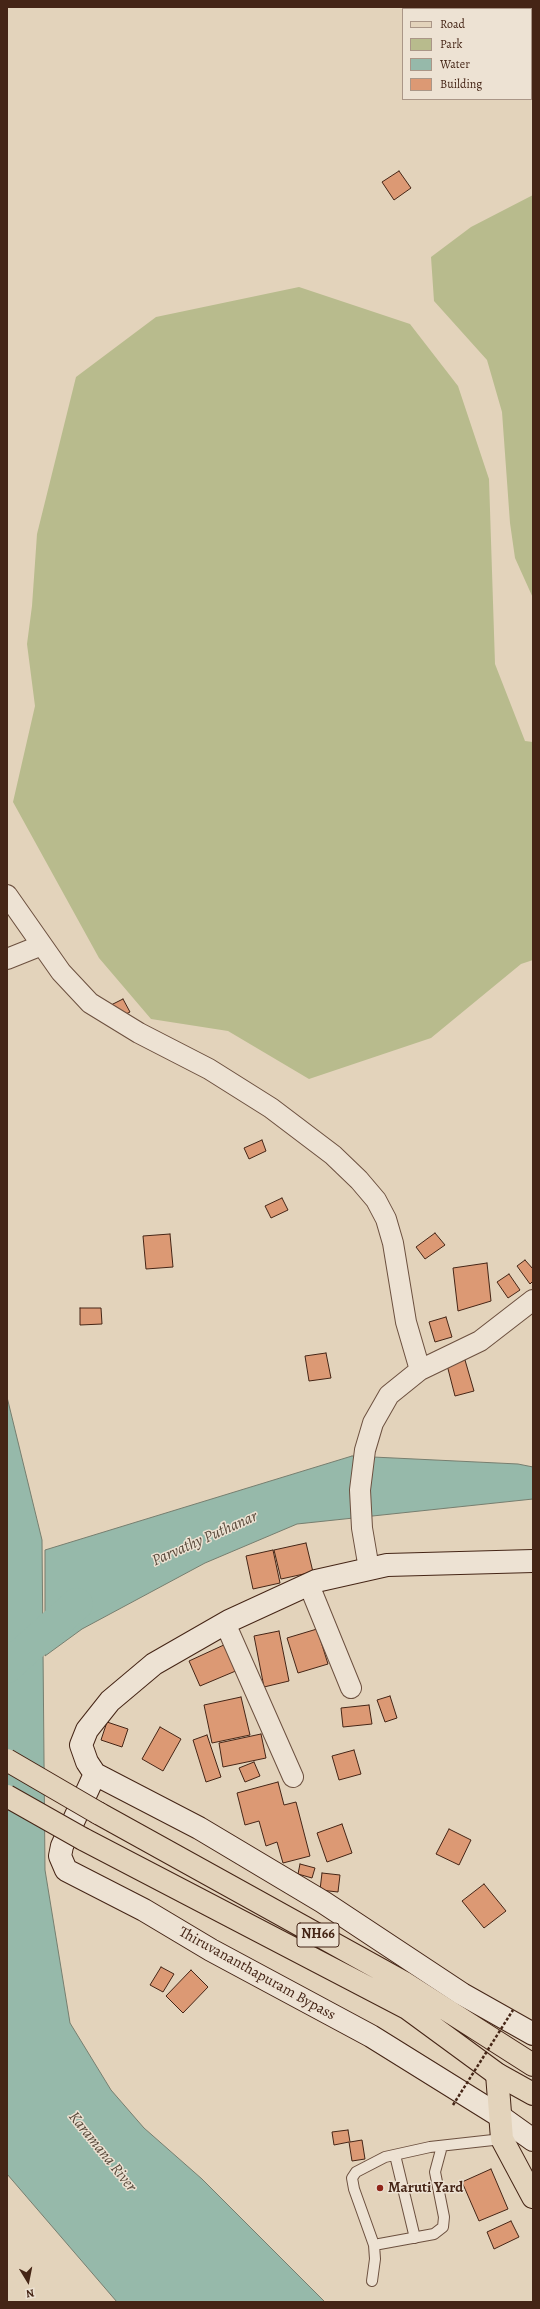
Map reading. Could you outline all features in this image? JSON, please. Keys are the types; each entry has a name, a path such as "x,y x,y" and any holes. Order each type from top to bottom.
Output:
{"main road":[{"name":"NH66","path":"7,1760 98,1813 403,1982 533,2065"},
{"name":"NH66","path":"7,1796 83,1839 407,2008 497,2074 533,2094"},
{"path":"497,2074 498,2115 502,2139 533,2197"}],"street":[{"path":"7,895 61,972 90,1003 139,1033 208,1069 271,1108 333,1156 360,1180 376,1200 386,1218 393,1243 406,1322 420,1370"},
{"path":"7,959 42,945"},
{"path":"369,1569 362,1528 360,1490 365,1450 373,1423 389,1395 420,1370 480,1341 533,1300"},
{"path":"533,1560 387,1565 309,1585 225,1623 154,1664 110,1701 87,1730 80,1745 87,1762 95,1774 199,1828 323,1902 462,1994 533,2034"},
{"path":"309,1585 351,1688"},
{"path":"225,1623 293,1777"},
{"name":"Thiruvananthapuram Bypass","path":"95,1774 62,1846 60,1856 66,1870 144,1910 211,1950 371,2036 498,2115 533,2140"}],"lane":[{"path":"372,2281 375,2259 374,2245 352,2178 356,2172 363,2167 395,2155 442,2146 502,2139"},
{"path":"374,2245 434,2234 443,2227 444,2217 435,2172 442,2146"},
{"path":"395,2155 415,2238"}],"path":[{"path":"453,2105 513,2010"}],"green space":[{"path":"533,195 533,598 515,558 510,523 502,412 487,360 434,301 431,257 471,227"},
{"path":"299,287 410,324 458,386 489,479 495,664 525,741 533,742 533,960 521,964 431,1038 309,1079 228,1031 151,1019 99,958 13,802 35,706 27,644 32,606 37,534 76,377 156,317"}],"water":[{"name":"Karamana River","path":"7,1397 42,1540 45,1870 70,2023 111,2090 144,2128 202,2179 325,2302 117,2302 7,2174"},
{"path":"352,1456 518,1464 533,1467 533,1499 297,1524 205,1563 82,1629 45,1656 45,1550"}],"building":[{"path":"399,171 411,188 394,200 382,182"},
{"path":"123,999 130,1012 118,1018 111,1005"},
{"path":"262,1140 266,1151 249,1159 244,1148"},
{"path":"282,1198 288,1210 271,1218 265,1206"},
{"path":"435,1233 445,1245 425,1259 416,1247"},
{"path":"170,1234 173,1267 146,1269 143,1236"},
{"path":"525,1260 533,1269 533,1281 530,1284 517,1266"},
{"path":"487,1263 491,1301 458,1311 453,1268"},
{"path":"509,1274 520,1290 508,1298 497,1282"},
{"path":"80,1308 101,1308 102,1324 80,1325"},
{"path":"446,1317 452,1337 435,1342 429,1322"},
{"path":"326,1353 331,1378 309,1381 305,1356"},
{"path":"465,1360 474,1391 455,1396 447,1365"},
{"path":"306,1543 313,1572 281,1579 274,1550"},
{"path":"273,1550 280,1583 253,1589 246,1556"},
{"path":"317,1629 328,1664 298,1673 287,1638"},
{"path":"279,1631 289,1681 264,1687 254,1636"},
{"path":"226,1644 238,1670 200,1686 189,1661"},
{"path":"390,1696 397,1718 385,1722 377,1700"},
{"path":"241,1697 250,1735 212,1743 204,1705"},
{"path":"369,1705 372,1724 343,1727 341,1708"},
{"path":"107,1722 128,1729 122,1747 101,1740"},
{"path":"160,1727 181,1739 163,1771 142,1759"},
{"path":"261,1734 266,1758 223,1767 219,1743"},
{"path":"207,1735 221,1777 206,1782 193,1740"},
{"path":"354,1750 361,1774 339,1780 332,1756"},
{"path":"254,1762 260,1776 245,1782 239,1768"},
{"path":"278,1782 284,1805 296,1802 310,1856 283,1863 277,1842 266,1846 259,1821 245,1825 237,1793"},
{"path":"342,1824 352,1853 327,1862 317,1833"},
{"path":"449,1829 471,1840 459,1865 436,1854"},
{"path":"300,1864 315,1868 312,1878 298,1874"},
{"path":"322,1873 340,1875 338,1892 320,1890"},
{"path":"484,1884 506,1911 484,1928 462,1901"},
{"path":"161,1967 174,1974 163,1992 150,1985"},
{"path":"191,1970 208,1987 183,2013 166,1996"},
{"path":"348,2130 350,2142 362,2140 365,2159 352,2161 349,2142 334,2145 332,2132"},
{"path":"491,2169 508,2209 479,2221 462,2182"},
{"path":"511,2221 519,2237 494,2249 487,2232"}],"waterway":[{"name":"Parvathy Puthanar","path":"7,1667 77,1604"}],"place":[{"name":"Maruti Yard","path":"380,2188"}]}
